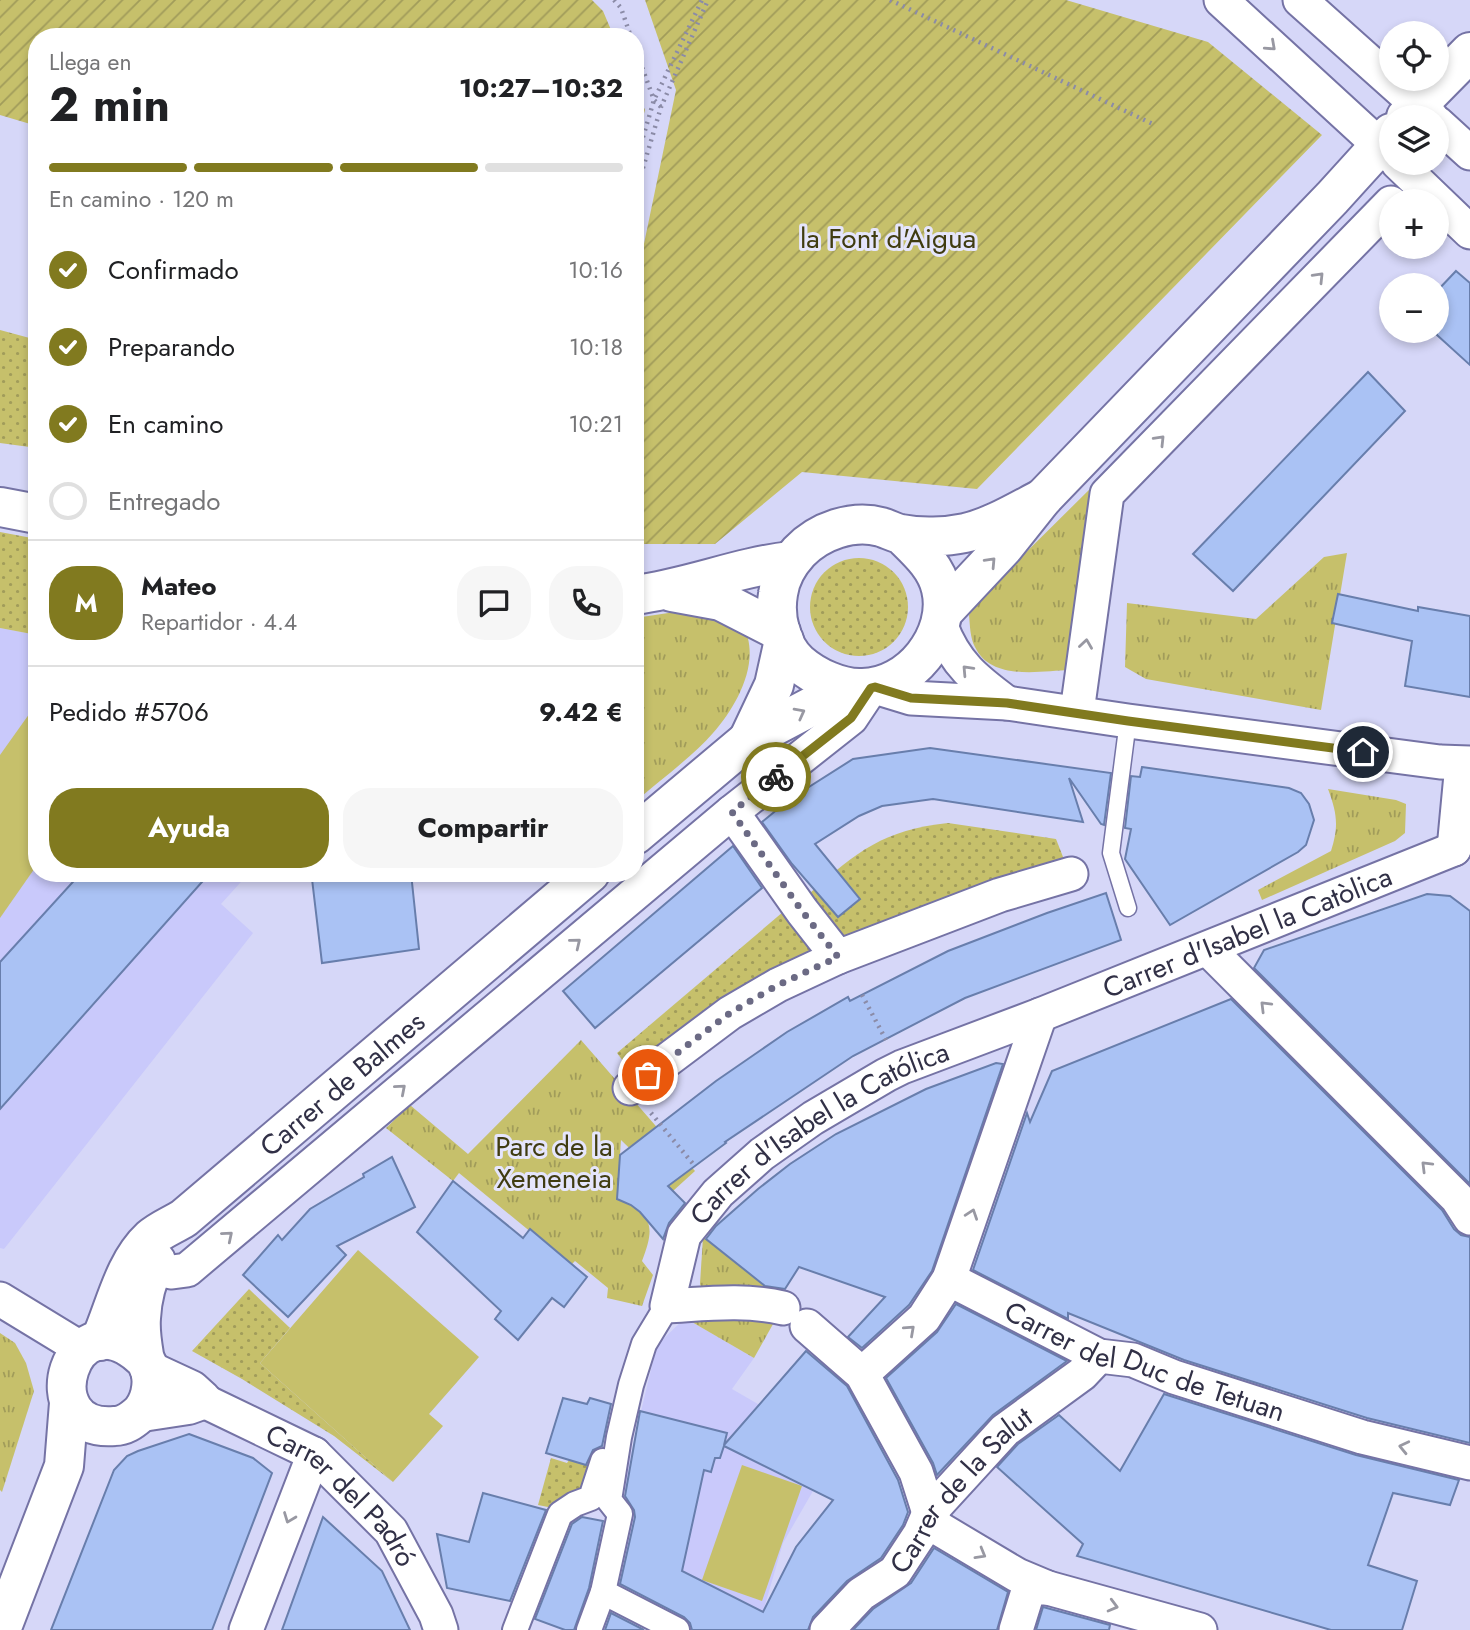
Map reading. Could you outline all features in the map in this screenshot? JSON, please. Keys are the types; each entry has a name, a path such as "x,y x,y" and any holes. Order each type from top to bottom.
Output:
{"main road":[{"path":"1430,105 1470,52"},
{"path":"644,827 748,740 822,701 906,673 925,654 942,619 1043,498 1332,198 1381,175"},
{"path":"867,688 816,675 797,662 782,636 776,609 778,592 791,561 808,543 832,530 862,524 880,526 901,534 941,536 966,533 991,524 1043,498"},
{"path":"0,508 28,513"},
{"path":"901,534 930,565 941,587 942,619"},
{"path":"651,593 758,564 791,561"},
{"path":"651,593 721,601 782,636"},
{"path":"748,740 774,685 782,636"},
{"name":"Carrer de Balmes","path":"99,1333 128,1270 137,1254 152,1238 184,1218 579,882"},
{"path":"64,1466 128,1419 149,1400 152,1386 141,1318 144,1289 160,1252 184,1218"},
{"path":"1,1630 64,1466 69,1403 66,1373 72,1360 99,1333 132,1347 147,1365"},
{"name":"Carrer del Padró","path":"147,1365 191,1390 202,1400"},
{"path":"69,1403 77,1414 88,1422 101,1426 202,1400"}],"street":[{"path":"1221,0 1379,154"},
{"path":"1300,0 1412,105"},
{"path":"1449,136 1470,153"},
{"path":"1077,712 1107,495 1389,175"},
{"path":"1401,175 1470,232"},
{"path":"942,619 948,646 961,664 1007,703"},
{"path":"152,1268 172,1272 187,1270 732,812 851,718 867,688 911,698 1007,703 1128,721 1466,763 1462,861"},
{"path":"732,812 838,957"},
{"name":"Carrer d'Isabel la Catòlica","path":"1041,1015 1208,949 1462,861"},
{"path":"638,1098 730,1013 778,985 838,957 1000,895 1071,874"},
{"path":"1208,949 1457,1198 1470,1218"},
{"path":"862,1374 924,1318 949,1279 1041,1015"},
{"name":"Carrer d'Isabel la Católica","path":"589,1630 603,1592 620,1514 609,1500 619,1437 643,1344 667,1306 684,1235 718,1193 762,1154 813,1118 901,1067 1041,1015"},
{"name":"Carrer del Duc de Tetuan","path":"949,1279 1099,1356 1133,1360 1174,1377 1362,1437 1470,1463"},
{"path":"0,1299 99,1333"},
{"path":"667,1306 724,1303 769,1305 795,1317 862,1374 916,1472 929,1513 938,1528 1017,1575 1048,1588 1200,1630"},
{"name":"Carrer de la Salut","path":"827,1630 861,1594 895,1572 920,1534 929,1513 1005,1430 1082,1374 1099,1356"},
{"name":"Carrer del Padró","path":"202,1400 314,1454 391,1531 436,1615 441,1630"},
{"path":"515,1630 560,1514 591,1498 611,1437 619,1437"},
{"path":"246,1630 314,1454"},
{"path":"1016,1630 1029,1588 1048,1588"},
{"path":"603,1592 677,1630"}],"lane":[{"path":"1128,721 1111,853 1128,908"}],"path":[{"path":"614,0 621,8 628,28"},
{"path":"644,134 654,100 702,0"},
{"path":"644,165 661,107 708,0"},
{"path":"890,0 1155,125"},
{"path":"644,73 654,100 661,107"},
{"path":"862,995 888,1044"},
{"path":"638,1098 694,1165"}],"shaded area":[{"path":"0,628 28,633 28,882 241,882 221,904 253,933 4,1249 0,1248"},
{"path":"685,1318 754,1358 732,1389 779,1416 759,1464 813,1491 783,1543 763,1612 696,1630 622,1593 617,1589 616,1583 635,1493 622,1490 657,1345"}],"green space":[{"path":"0,0 592,0 603,11 610,28 28,28 28,123 0,115"},
{"name":"la Font d'Aigua","path":"645,0 1066,0 1208,42 1322,135 977,489 802,472 715,544 644,544 644,244 676,90"},
{"path":"0,330 28,338 28,447 0,443"},
{"path":"1098,481 1070,670 1017,672 992,665 982,658 972,640 969,615 977,601"},
{"path":"0,532 28,537 28,633 0,628"},
{"path":"1347,553 1321,710 1146,679 1125,667 1127,603 1256,619 1324,557"},
{"path":"859,558 878,562 894,572 904,588 908,607 904,626 894,642 878,652 859,656 840,652 824,642 814,626 810,607 814,588 824,572 840,562"},
{"path":"715,606 740,621 748,638 750,652 744,681 731,710 705,742 644,794 644,617"},
{"path":"28,716 28,878 0,918 0,755"},
{"path":"1328,789 1406,804 1405,833 1395,841 1262,900 1258,890 1331,851 1336,820"},
{"path":"948,823 1056,839 1065,862 856,941 844,936 810,893 858,854 888,837 925,826"},
{"path":"783,912 812,952 632,1073 617,1053"},
{"name":"Parc de la Xemeneia","path":"581,1040 695,1171 673,1191 621,1140 617,1199 645,1216 650,1230 642,1261 653,1275 642,1306 607,1298 608,1288 575,1261 571,1265 459,1173 453,1181 386,1128 410,1105 468,1154"},
{"path":"703,1237 775,1293 702,1290 700,1284"},
{"path":"358,1250 479,1357 429,1414 443,1426 393,1482 260,1363"},
{"path":"249,1289 290,1328 260,1363 393,1482 334,1436 192,1351"},
{"path":"777,1317 754,1358 685,1318"},
{"path":"0,1333 15,1343 26,1363 34,1391 2,1492 0,1490"},
{"path":"551,1458 594,1467 586,1493 553,1508 538,1505"},
{"path":"742,1465 802,1486 762,1601 702,1580"}],"building":[{"path":"1456,271 1470,283 1470,365 1446,343 1449,343 1449,278"},
{"path":"1368,372 1405,411 1233,591 1193,554"},
{"path":"1338,594 1418,611 1418,607 1470,616 1470,697 1405,686 1412,641 1332,623"},
{"path":"930,748 1111,773 1104,825 1069,778 1083,822 933,799 882,806 859,816 815,844 860,899 838,917 792,864 762,822 790,799 853,759"},
{"path":"1142,767 1289,788 1301,793 1309,804 1314,820 1306,845 1170,925 1125,859 1131,829 1125,828 1131,776 1140,777"},
{"path":"733,846 762,888 595,1028 563,991"},
{"path":"73,882 202,882 0,1109 0,962"},
{"path":"312,882 412,882 419,949 322,963"},
{"path":"1106,893 1121,940 965,998 853,1056 725,1142 668,1186 685,1203 669,1223 663,1239 640,1212 617,1199 620,1155 716,1081 787,1032 848,997 850,1001 948,951"},
{"path":"1427,894 1450,896 1470,911 1470,1184 1254,968 1264,950"},
{"path":"1231,999 1442,1210 1454,1229 1461,1235 1470,1237 1470,1443 1367,1418 1184,1360 1068,1313 1068,1319 973,1270 1027,1113 1030,1122 1052,1071"},
{"path":"996,1063 1003,1064 932,1271 909,1305 862,1348 848,1337 885,1297 799,1267 785,1289 765,1286 706,1239 716,1226 758,1189 836,1134 926,1089"},
{"path":"392,1157 415,1207 337,1246 346,1255 288,1317 243,1275 278,1235 282,1240 310,1209"},
{"path":"453,1181 523,1238 530,1229 587,1277 564,1307 552,1298 518,1340 495,1319 501,1311 417,1232"},
{"path":"956,1304 1067,1361 993,1415 937,1475 886,1378 937,1332"},
{"path":"806,1351 847,1386 898,1480 908,1512 903,1525 881,1558 847,1581 813,1617 808,1630 692,1630 684,1617 620,1584 635,1517 634,1510 625,1496 640,1411 727,1433 724,1445","holes":["724,1446 833,1500 796,1547 763,1612 682,1571 704,1470 711,1472 715,1458 720,1458"]},
{"path":"1164,1394 1356,1455 1459,1480 1450,1505 1393,1493 1368,1565 1417,1581 1402,1630 1331,1630 1077,1556 1083,1544 997,1467 1018,1444 1059,1415 1120,1471"},
{"path":"563,1398 587,1404 590,1398 611,1404 602,1446 593,1450 586,1465 546,1453"},
{"path":"189,1434 253,1458 272,1473 212,1630 51,1630 114,1470 127,1456"},
{"path":"483,1493 546,1510 510,1601 447,1588 437,1534 469,1542"},
{"path":"323,1517 382,1571 410,1630 282,1630"},
{"path":"582,1517 603,1521 589,1588 574,1630 565,1630 535,1619 572,1524"},
{"path":"934,1548 1008,1592 997,1630 853,1630 873,1609 911,1583"},
{"path":"1043,1607 1110,1625 1109,1630 1036,1630"},
{"path":"611,1613 644,1630 605,1630"}],"way so far":[{"path":"648,1075 730,1013 778,985 838,957 732,812 776,777"}],"route":[{"path":"776,777 851,718 871,688 875,687 911,698 1007,703 1363,752"}]}
